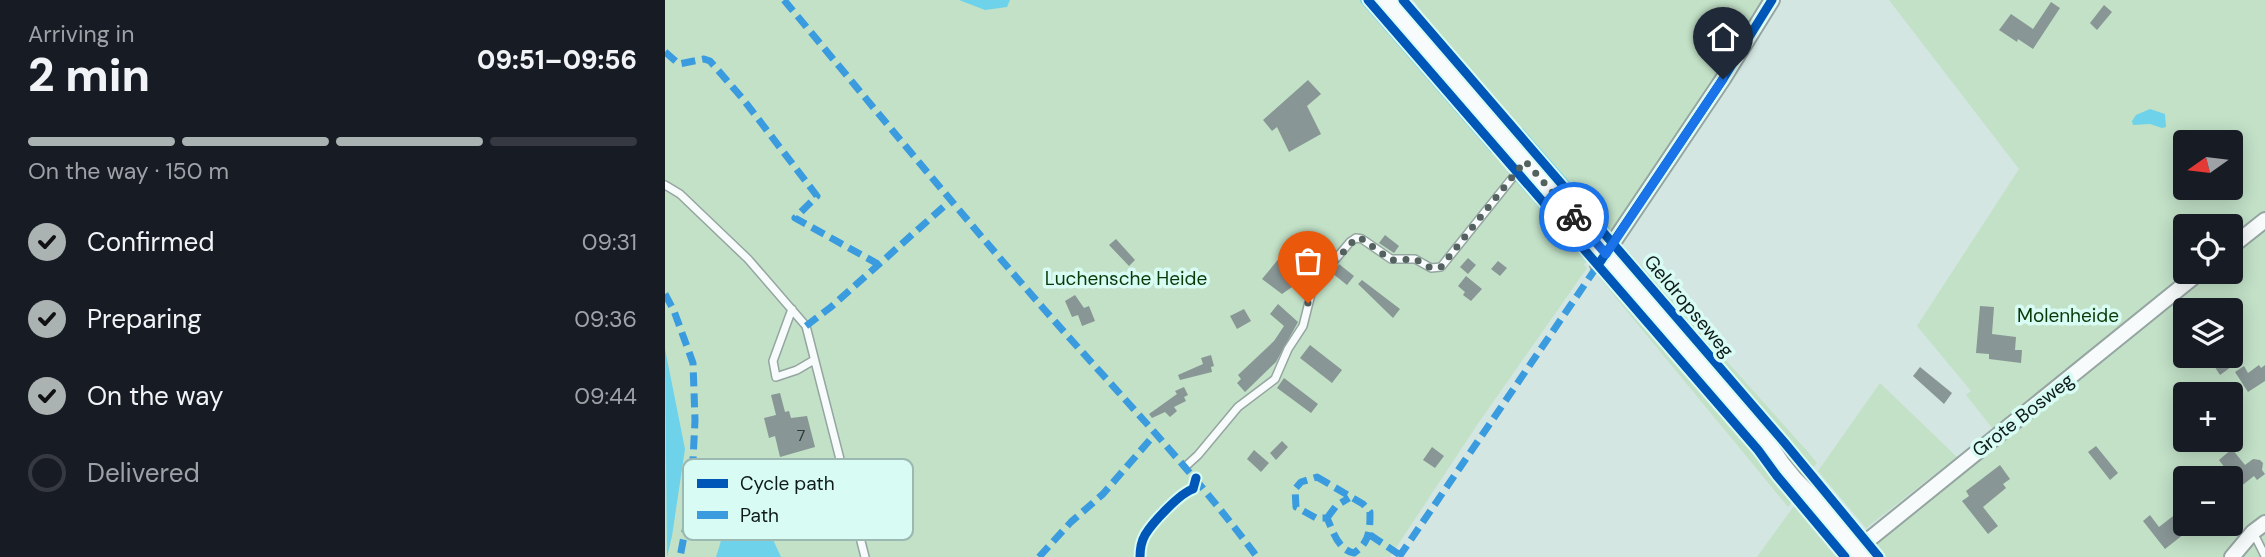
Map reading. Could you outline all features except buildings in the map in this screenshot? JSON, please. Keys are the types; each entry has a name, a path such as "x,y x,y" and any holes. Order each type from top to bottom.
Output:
{"main road":[{"name":"Geldropseweg","path":"1385,0 1525,161 1602,259 1762,435 1784,451 1804,486 1859,553"}],"street":[{"path":"1602,259 1773,0"},
{"path":"2243,237 2265,220"},
{"name":"Grote Bosweg","path":"1859,553 2185,284"},
{"path":"2232,557 2253,532 2265,523"}],"lane":[{"path":"1186,466 1238,407 1275,379 1287,349 1303,326 1312,290 1356,238 1362,239 1391,260 1415,259 1431,268 1441,267 1525,161"},
{"path":"665,185 680,194 748,259 806,326 840,459"},
{"path":"792,309 773,361 776,377 797,370 814,360"},
{"path":"2253,532 2265,556"},
{"path":"861,540 865,557"}],"green space":[{"name":"Luchensche Heide","path":"665,0 1366,0 1513,170 1507,176 1511,179 1517,175 1592,262 1592,268 1586,262 1584,265 1587,268 1477,425 1390,557 665,557"},
{"path":"1413,0 1769,0 1610,235 1413,9 1417,5"},
{"name":"Molenheide","path":"1889,0 2265,0 2265,557 1886,557 1868,536 1999,429 1997,426 1993,429 1966,395 1971,391 1917,326 2019,169"},
{"path":"1496,111 1604,235 1597,235 1507,131"},
{"path":"1621,243 1808,452 1817,463 1810,471 1634,266 1620,247"},
{"path":"1619,253 1830,500 1830,504 1786,449 1619,260"},
{"path":"1604,275 1751,445 1794,499 1788,507 1598,276"},
{"path":"1880,383 1957,457 1866,528 1818,471"},
{"path":"1794,506 1800,510 1837,557 1757,557"}],"water":[{"path":"959,0 1010,0 1007,7 985,10"},
{"path":"2150,109 2165,114 2166,127 2133,125 2132,121 2136,115"},
{"path":"665,349 685,449 667,557"},
{"path":"721,540 773,540 781,557 716,557"}],"waterway":[{"path":"1362,1 1492,151"},
{"path":"1522,130 1608,229"},
{"path":"1518,181 1587,260"}],"marked path":[{"path":"784,0 1010,270 1180,461 1257,557"},
{"path":"665,52 679,64 704,59 710,61 743,99 817,196 795,218 878,264"},
{"path":"806,326 951,200"},
{"path":"1399,557 1598,265"},
{"path":"665,294 693,363 693,459"},
{"path":"1039,557 1071,522 1103,494 1155,434"},
{"path":"1317,477 1363,504 1370,512 1368,535 1354,553 1340,544 1327,518 1316,518 1296,507 1295,489 1301,482 1317,477"},
{"path":"1327,518 1336,506 1349,498"},
{"path":"1370,535 1400,555"},
{"path":"680,557 683,540"}],"cycle path":[{"path":"1368,0 1758,450 1845,557"},
{"path":"1403,0 1784,442 1879,557"},
{"path":"1598,265 1723,79 1772,0"},
{"path":"1140,557 1145,535 1174,502 1193,489 1196,478"}],"way so far":[{"path":"1308,303 1318,280 1356,238 1362,239 1391,260 1415,259 1431,268 1441,267 1525,161 1574,217"}],"route":[{"path":"1574,217 1606,254 1723,79"}]}
